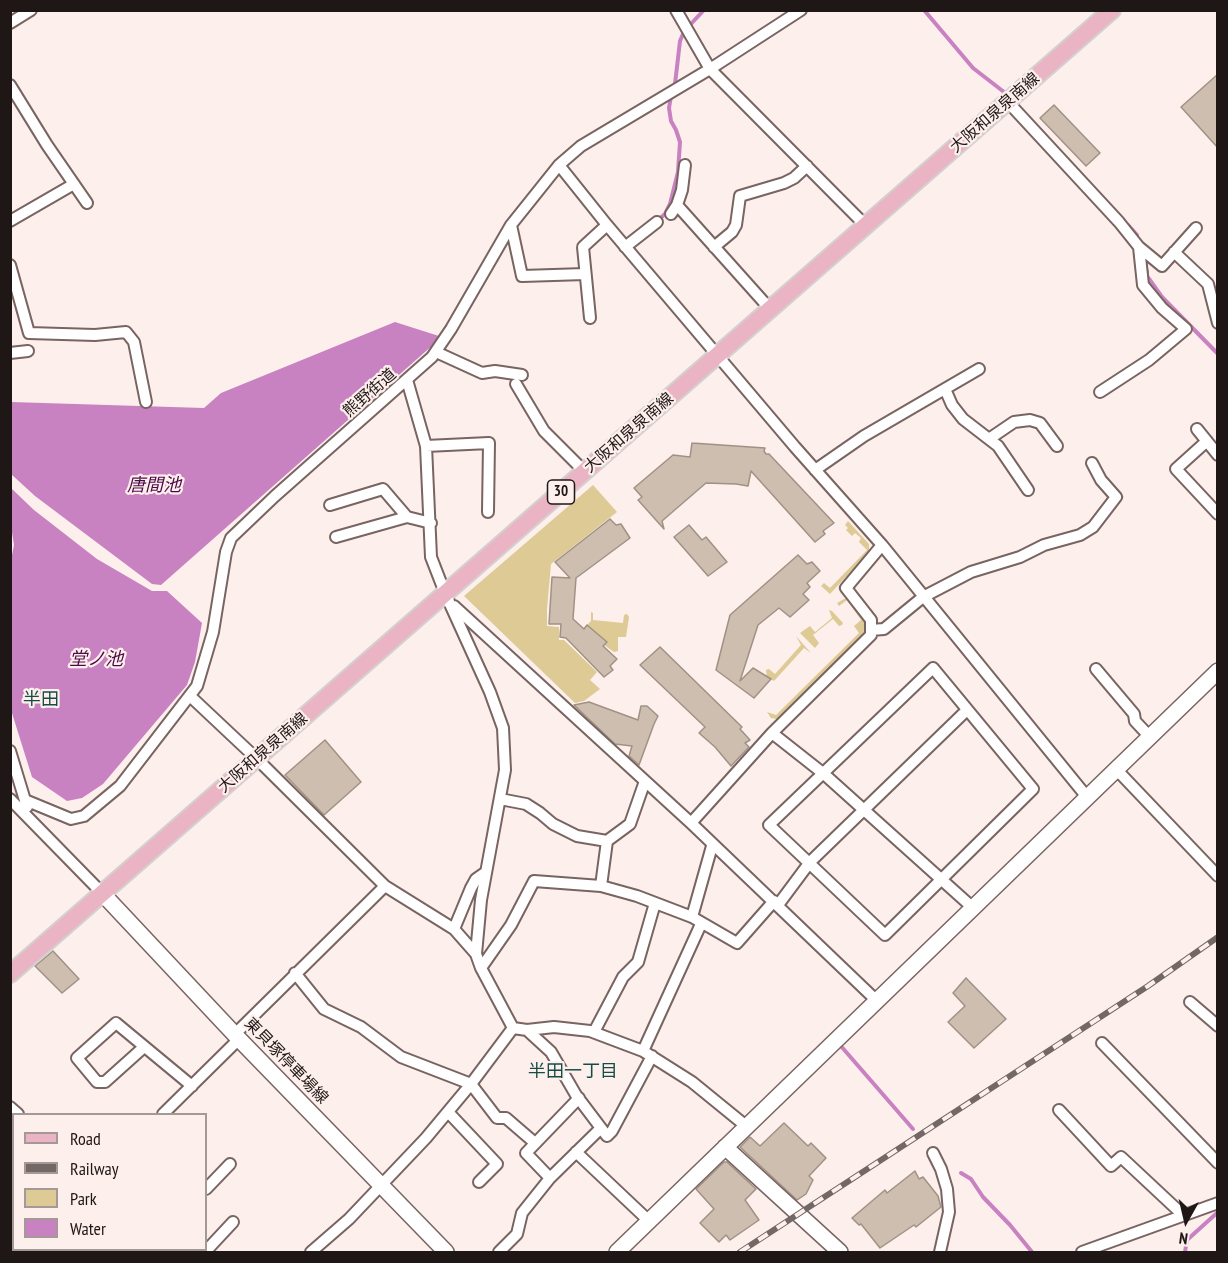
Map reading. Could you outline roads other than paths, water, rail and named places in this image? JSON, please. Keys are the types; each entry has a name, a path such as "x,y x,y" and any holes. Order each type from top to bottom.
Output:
{"main road":[{"name":"大阪和泉泉南線","path":"10,974 257,759 447,598 718,354 1112,10"}],"street":[{"path":"10,23 31,10"},
{"path":"676,10 710,69 866,226"},
{"name":"熊野街道","path":"25,800 71,819 84,816 120,786 197,686 213,632 226,552 231,538 436,352 511,225 559,165 581,146 710,69 801,10"},
{"path":"10,86 87,203"},
{"path":"1008,102 1119,222 1139,247 1162,266 1196,228"},
{"path":"559,165 607,225 815,470 882,545 1087,797"},
{"path":"685,165 682,190 674,209 714,247 770,309"},
{"path":"714,247 732,232 736,225 740,195 784,183 807,166"},
{"path":"10,221 74,184"},
{"path":"626,247 657,222"},
{"path":"511,225 522,276 585,274"},
{"path":"590,318 583,247 607,225"},
{"path":"1100,392 1149,360 1186,330 1162,308 1143,285 1139,247"},
{"path":"1174,252 1208,284 1218,323"},
{"path":"10,265 29,333 95,335 126,332 134,342 146,402"},
{"path":"10,353 28,351"},
{"path":"436,352 482,373 495,371 519,380 544,431 585,472"},
{"path":"815,470 864,436 979,369"},
{"path":"407,380 426,446 431,557 490,692 503,728 505,770 481,900 476,954"},
{"path":"945,388 952,405 963,419 998,446 1028,490"},
{"path":"989,439 1014,422 1030,420 1040,423 1057,446"},
{"path":"1197,429 1218,455"},
{"path":"1207,441 1176,469 1218,514"},
{"path":"426,446 489,444 488,512"},
{"path":"871,630 884,629 923,597 971,572 1020,557 1044,545 1080,535 1093,527 1116,497 1101,480 1092,463"},
{"path":"330,505 383,489 407,517"},
{"path":"336,537 407,517 431,523"},
{"path":"691,823 772,733 871,634 871,620 846,588 882,545"},
{"path":"447,598 691,823 712,846 776,903 877,1001"},
{"path":"933,668 967,710 1033,789 885,934 769,825 933,668"},
{"path":"1096,669 1150,737"},
{"path":"617,1252 1218,671"},
{"path":"190,696 385,886 453,929 476,954 513,1028"},
{"path":"481,968 511,925 534,881 601,886 692,917 737,943 776,903 810,862 967,710"},
{"path":"772,733 824,774 972,907"},
{"path":"10,751 31,819"},
{"path":"1116,770 1218,876"},
{"path":"500,799 526,804 553,824 577,836 607,841 630,824 645,781"},
{"path":"10,799 102,893"},
{"path":"601,886 607,841"},
{"path":"692,917 712,846"},
{"path":"453,929 476,879 486,872"},
{"path":"164,1113 192,1086 295,973 385,886"},
{"name":"東貝塚停車場線","path":"102,893 446,1252"},
{"path":"594,1032 623,977 638,962 655,903"},
{"path":"527,1030 551,1052 579,1098 607,1136 612,1131 647,1053 701,924"},
{"path":"295,973 324,1009 361,1027 400,1057 471,1084 496,1118 506,1118 535,1143"},
{"path":"1190,1002 1218,1026"},
{"path":"144,1047 105,1082 97,1082 77,1058 116,1023 192,1086"},
{"path":"513,1028 527,1030 554,1027 594,1032 647,1053 692,1082 746,1126"},
{"path":"310,1252 349,1220 381,1186 448,1112 513,1028"},
{"path":"1102,1043 1218,1163"},
{"path":"550,1178 526,1153 579,1098"},
{"path":"1059,1110 1111,1166 1120,1157 1183,1215"},
{"path":"448,1112 497,1164 479,1182"},
{"path":"499,1252 517,1234 522,1213 550,1178 601,1128"},
{"path":"725,1147 840,1252"},
{"path":"576,1152 648,1221"},
{"path":"933,1153 947,1189 949,1212 940,1252"},
{"path":"207,1188 230,1164"},
{"path":"1082,1252 1218,1203"},
{"path":"207,1250 233,1222"}],"water":[{"name":"唐間池","path":"395,322 442,337 161,585 152,584 35,496 11,474 11,402 204,408 221,393"},
{"name":"堂ノ池","path":"11,488 34,510 97,559 152,591 167,591 202,623 195,662 187,685 103,784 82,798 67,801 32,777 11,710 10,565 14,545 11,526"}],"waterway":[{"path":"689,26 704,10"},
{"path":"924,10 973,68 1004,92"},
{"path":"675,84 680,41 683,34"},
{"path":"657,221 665,214 670,204 678,172 680,142 671,121 669,108 671,96"},
{"path":"1128,225 1137,235"},
{"path":"1147,271 1147,276 1162,297 1218,354"},
{"path":"840,1045 913,1129"},
{"path":"961,1173 971,1179 983,1197 1032,1252"},
{"path":"1185,1252 1187,1240 1218,1212"}],"railway":[{"path":"740,1252 1148,986 1218,937"}],"district":[{"name":"半田","path":"41,700"},
{"name":"半田一丁目","path":"573,1072"}]}
